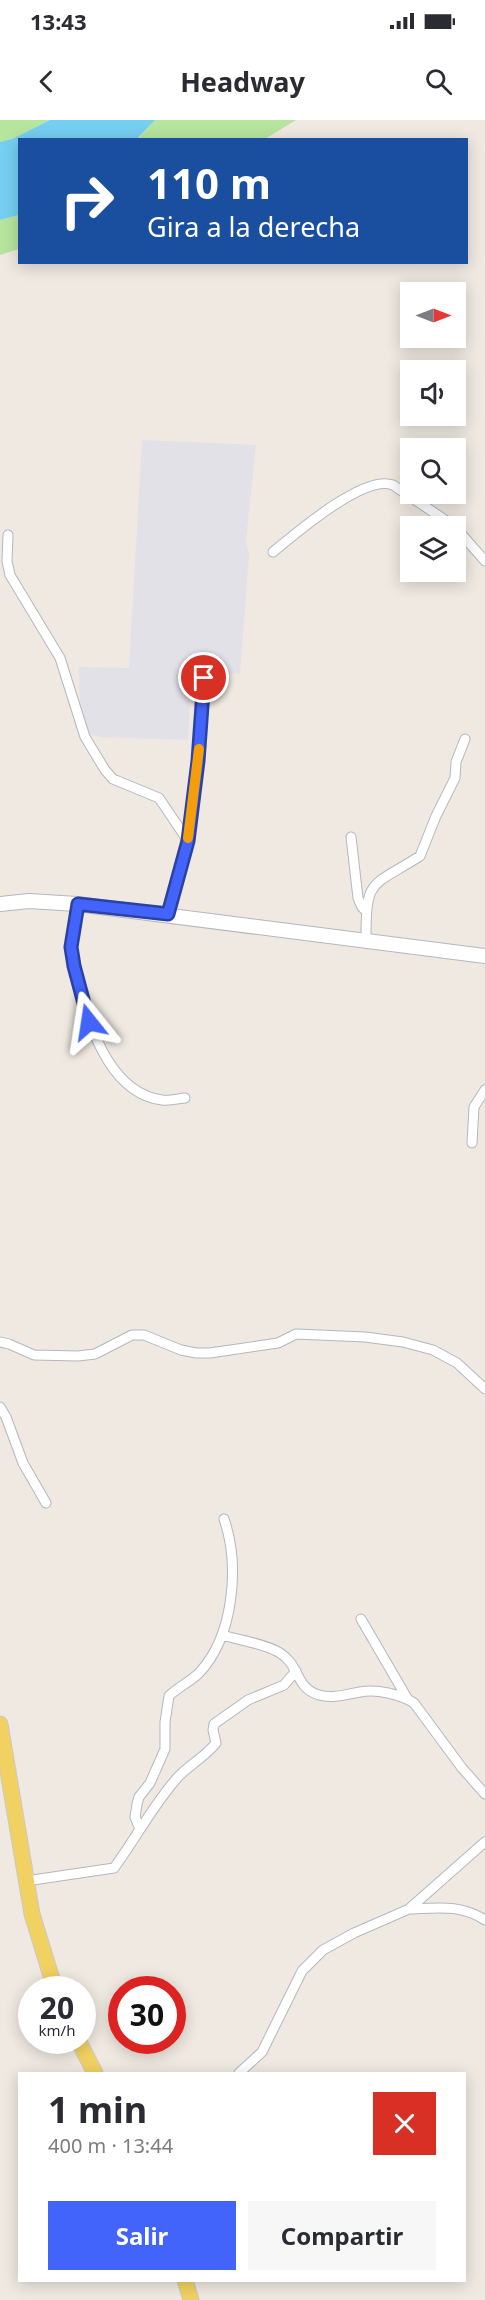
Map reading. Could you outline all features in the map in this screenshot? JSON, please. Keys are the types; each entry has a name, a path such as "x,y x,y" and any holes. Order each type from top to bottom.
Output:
{"main road":[{"path":"0,904 29,900 78,904 485,956"},
{"path":"0,1724 6,1792 32,1914 51,1976"},
{"path":"85,2054 94,2072"},
{"path":"186,2282 191,2300"}],"street":[{"path":"273,552 333,505 381,483 393,485 439,516"},
{"path":"8,535 7,561 10,575 60,658 85,737 110,776 159,798 188,841"},
{"path":"466,539 485,561"},
{"path":"168,914 188,841 198,761 204,678"},
{"path":"366,941 366,911 369,892 378,882 420,856 455,778 456,762 465,739"},
{"path":"351,837 358,898 366,911"},
{"path":"78,904 72,936 74,966 89,1022 100,1046 130,1087 159,1100 185,1098"},
{"path":"472,1143 474,1107 485,1090"},
{"path":"0,1342 33,1355 78,1356 95,1354 132,1335 144,1335 181,1350 196,1353 278,1343 296,1334 365,1337 403,1342 433,1350 457,1363 485,1389"},
{"path":"0,1407 23,1463 46,1503"},
{"path":"140,1827 135,1817 137,1804 139,1797 150,1783 165,1749 165,1722 170,1696 198,1673 222,1635 231,1604 231,1546 224,1519"},
{"path":"361,1619 407,1698 420,1709 462,1768 485,1794"},
{"path":"222,1635 278,1652 296,1671 305,1689 322,1696 332,1697 364,1691 407,1698"},
{"path":"26,1881 114,1868 131,1845 140,1827 180,1775 205,1757 216,1743 214,1724 248,1700 284,1685 296,1671"},
{"path":"240,2072 262,2052 302,1971 323,1950 354,1933 409,1909 485,1842"},
{"path":"409,1909 453,1907 469,1910 485,1920"}],"shaded area":[{"path":"142,440 256,445 246,540 249,556 240,674 191,674 188,740 101,737 86,734 80,716 79,667 129,668"}],"green space":[{"path":"0,120 50,120 12,139 0,142"},
{"path":"155,120 296,120 267,138 139,138"},
{"path":"18,215 18,249 0,255 0,220"}],"water":[{"path":"50,120 155,120 138,138 18,138 18,215 0,220 0,142 12,139"}],"slow traffic":[{"path":"188,838 199,749"}],"route":[{"path":"89,1022 71,947 78,904 168,914 188,841 198,761 204,678"}]}
